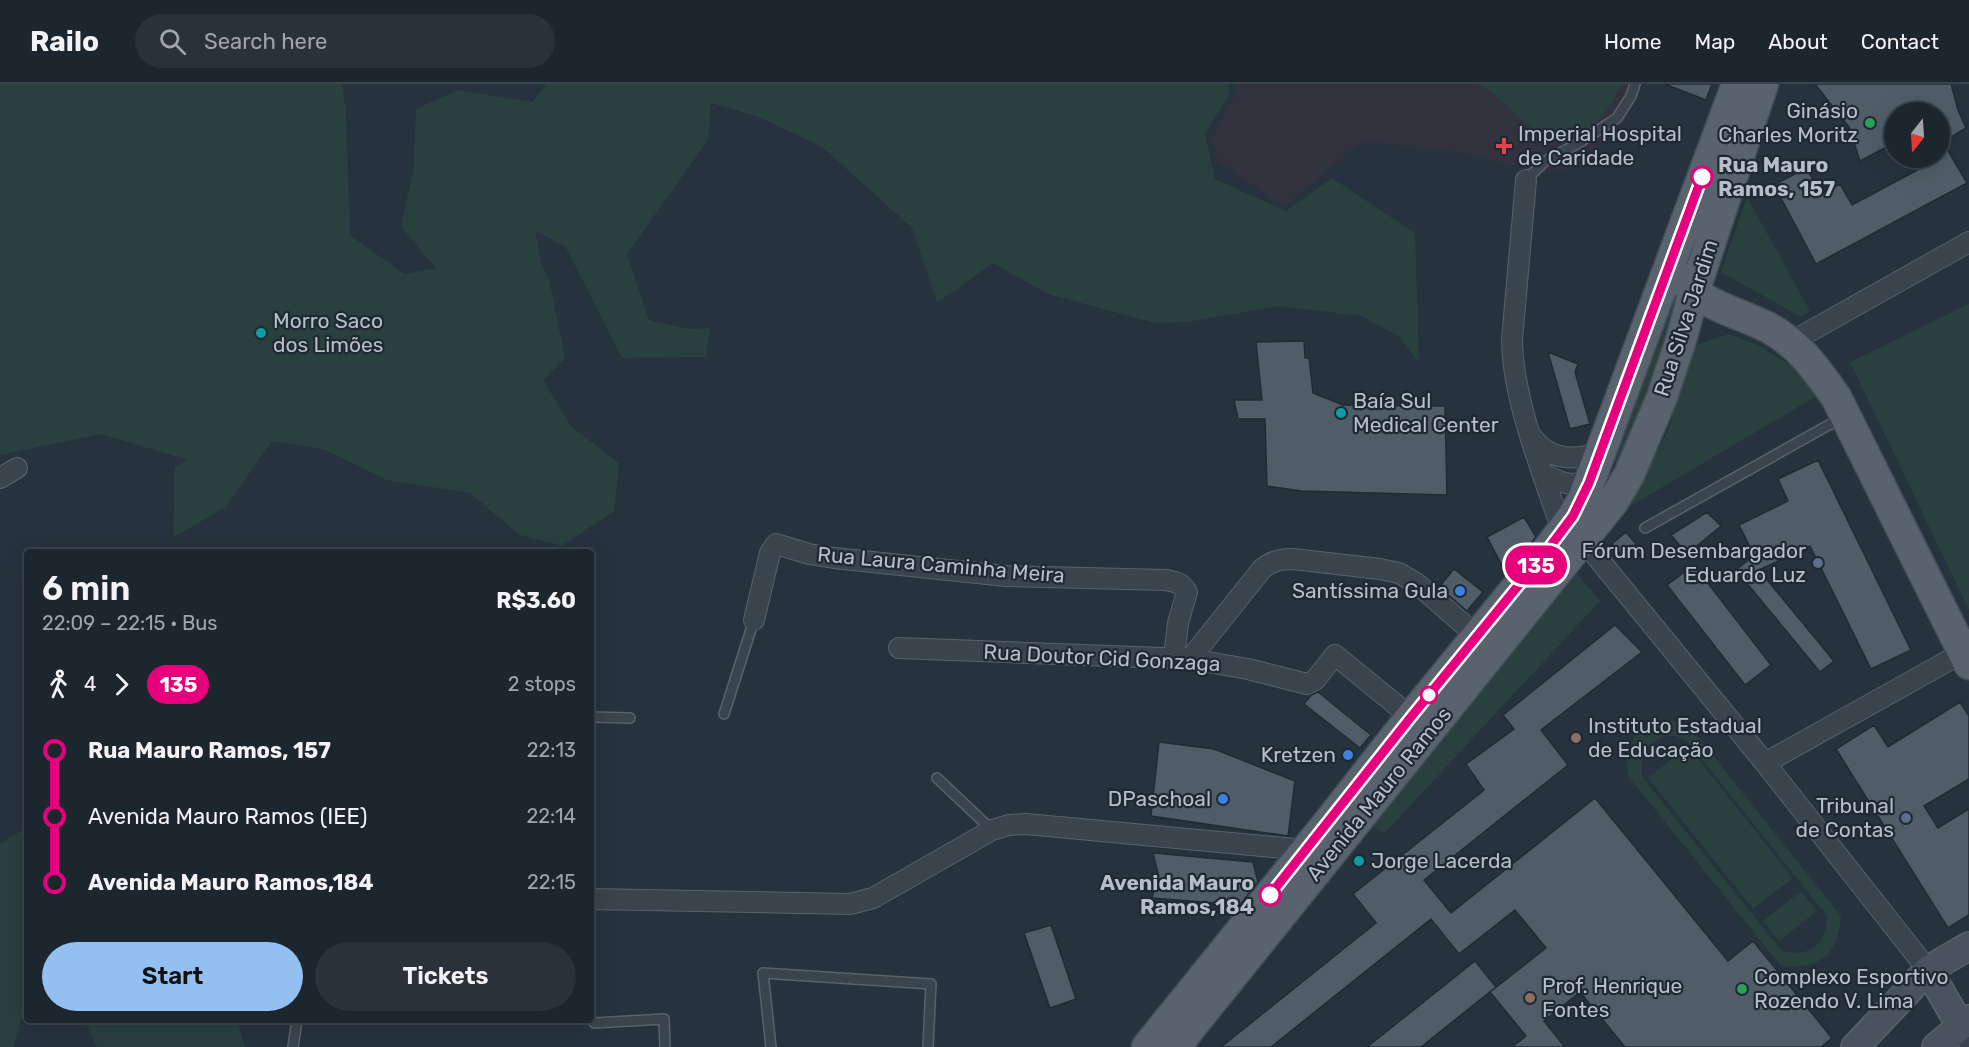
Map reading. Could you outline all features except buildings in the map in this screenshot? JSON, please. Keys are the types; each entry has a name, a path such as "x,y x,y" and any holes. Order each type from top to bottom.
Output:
{"main road":[{"name":"Rua Silva Jardim","path":"1573,536 1582,501 1737,84"},
{"name":"Rua Silva Jardim","path":"1573,536 1613,502 1629,475 1659,406 1763,84"},
{"path":"1671,260 1684,283 1694,292 1770,329 1791,342 1810,360 1836,397 1966,659"},
{"path":"1681,340 1704,328 1744,316"},
{"path":"1589,483 1629,475"},
{"name":"Avenida Mauro Ramos","path":"1148,1047 1477,636 1573,536"},
{"name":"Avenida Mauro Ramos","path":"1175,1047 1573,536"},
{"path":"1855,1047 1928,970 1969,946"},
{"path":"1928,970 1966,1029 1936,1047"}],"street":[{"path":"1526,180 1512,340 1512,365 1520,402 1544,474 1573,536 1765,763 1928,970"},
{"path":"1791,342 1969,242"},
{"path":"1531,434 1540,447 1553,454 1574,458 1601,452"},
{"path":"1544,474 1559,483 1569,485 1589,483"},
{"name":"Rua Laura Caminha Meira","path":"754,620 770,553 776,544 808,554 834,558 1006,576 1178,582 1184,585 1187,592 1178,623 1182,658"},
{"path":"1182,658 1262,569 1270,562 1280,559 1399,573 1416,583 1477,636"},
{"name":"Rua Doutor Cid Gonzaga","path":"899,648 1182,658 1248,669 1306,684 1315,680 1335,654 1411,717"},
{"path":"1765,763 1966,659"},
{"path":"594,899 850,904 873,898 992,830 1009,825 1026,824 1306,850"}],"lane":[{"path":"1526,180 1545,161 1577,144 1617,118 1631,96 1635,84"},
{"path":"1645,528 1845,416"},
{"path":"724,714 754,620"},
{"path":"594,717 630,718"},
{"path":"937,778 992,830"},
{"path":"771,1047 764,973 931,984 928,1047"},
{"path":"594,1023 664,1019 665,1047"},
{"path":"293,1047 297,1023"}],"shaded area":[{"name":"Imperial Hospital de Caridade","path":"1236,84 1642,84 1627,118 1590,154 1570,169 1546,173 1458,152 1362,141 1284,207 1218,161 1211,139 1237,92"}],"green space":[{"path":"0,84 342,84 346,111 350,235 404,274 436,268 401,227 414,166 416,109 458,90 532,102 547,84 1229,84 1229,96 1205,134 1215,179 1286,211 1332,178 1415,233 1419,362 1398,336 1362,316 1278,306 1188,322 1155,323 1048,294 993,263 937,303 912,228 822,147 759,117 711,103 708,140 627,254 649,320 688,329 710,328 706,357 622,358 565,246 535,231 541,262 549,279 565,358 543,380 571,426 619,463 614,511 562,546 519,535 470,493 387,480 323,449 272,441 225,508 173,537 175,467 188,460 101,434 0,455"},
{"path":"1478,84 1622,84 1605,113 1591,127 1572,137 1552,142 1536,141 1533,129 1489,90"},
{"path":"1747,197 1810,311 1801,317 1721,272"},
{"path":"1673,287 1683,304 1655,391 1621,459 1609,464"},
{"path":"1969,304 1969,610 1850,362"},
{"path":"1729,334 1760,346 1798,370 1817,396 1627,508 1628,500 1652,462 1669,428 1693,346"},
{"path":"1575,571 1600,601 1384,834 1372,825"},
{"path":"1674,721 1690,727 1841,916 1836,941 1824,958 1805,966 1780,965 1628,776 1628,753 1631,744 1642,730","holes":["1663,736 1676,736 1688,742 1827,916 1824,934 1815,947 1801,952 1782,951 1643,778 1642,764 1648,748"]},
{"path":"1688,746 1793,878 1753,909 1648,778"},
{"path":"24,829 24,1008 14,1047 0,1047 0,844"},
{"path":"1801,891 1817,911 1779,941 1763,921"},
{"path":"85,1023 238,1023 245,1047 97,1047"}],"bus line":[{"name":"135","path":"1270,895 1573,516 1589,483 1702,177"}],"place":[{"name":"Ginásio Charles Moritz","path":"1870,123"},
{"name":"Imperial Hospital de Caridade","path":"1504,146"},
{"name":"Rua Mauro Ramos, 157","path":"1702,177"},
{"name":"Morro Saco dos Limões","path":"261,333"},
{"name":"Baía Sul Medical Center","path":"1341,413"},
{"name":"Fórum Desembargador Eduardo Luz","path":"1818,563"},
{"name":"Santíssima Gula","path":"1460,591"},
{"name":"Instituto Estadual de Educação","path":"1576,738"},
{"name":"Kretzen","path":"1348,755"},
{"name":"DPaschoal","path":"1223,799"},
{"name":"Tribunal de Contas","path":"1906,818"},
{"name":"Jorge Lacerda","path":"1359,861"},
{"name":"Avenida Mauro Ramos,184","path":"1270,895"},
{"name":"Complexo Esportivo Rozendo V. Lima","path":"1742,989"},
{"name":"Prof. Henrique Fontes","path":"1530,998"}]}
